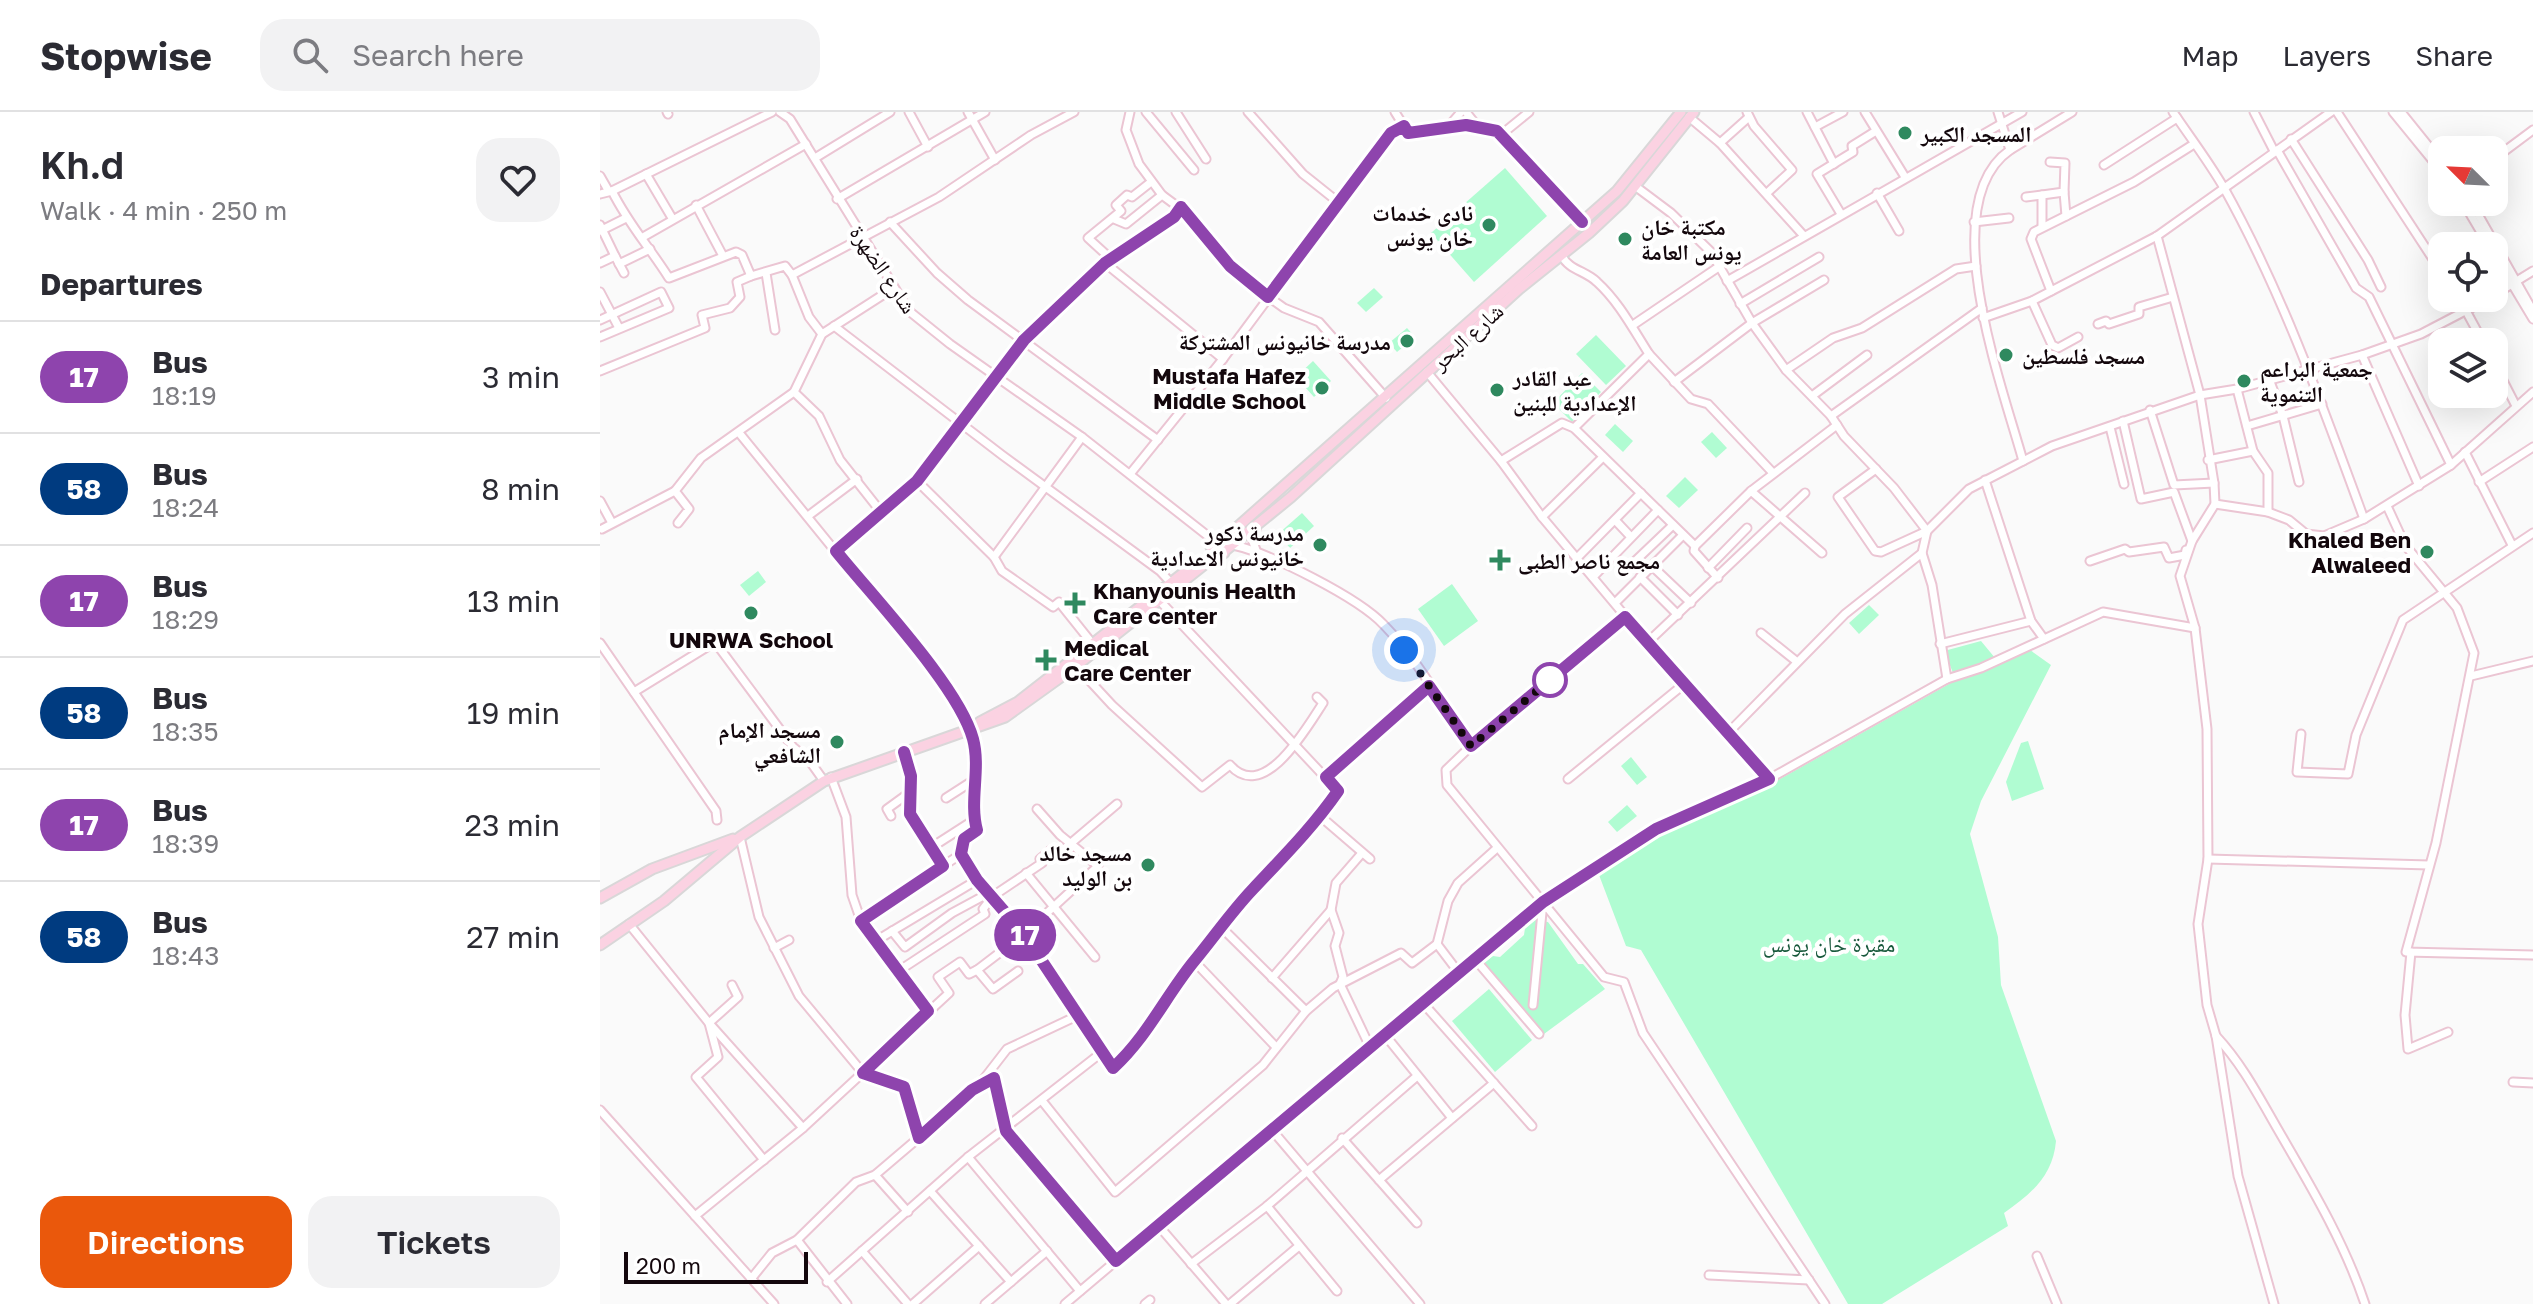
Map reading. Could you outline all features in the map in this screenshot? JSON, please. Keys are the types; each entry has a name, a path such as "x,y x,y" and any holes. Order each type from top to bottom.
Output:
{"main road":[{"name":"شارع البحر","path":"1221,546 1257,524 1562,256 1631,183 1688,114"},
{"name":"شارع البحر","path":"740,837 827,779 1005,717 1076,666 1094,646 1221,546 1553,246 1631,183"},
{"path":"1553,246 1562,256"},
{"name":"شارع البحر","path":"970,729 1018,702 1159,600 1173,585"},
{"path":"600,898 652,869 740,837"},
{"path":"600,945 664,901 740,837"}],"street":[{"path":"607,191 772,112"},
{"name":"شارع الضهرة","path":"780,112 790,119 815,158 892,289 926,327 1082,437 1221,546"},
{"path":"815,158 890,112"},
{"path":"909,112 928,147"},
{"path":"837,199 928,147 970,116 985,112"},
{"path":"792,275 939,197 1074,112"},
{"path":"1130,112 1126,130 1139,164 1162,195 1181,207 1236,272 1268,297 1319,322 1386,398"},
{"path":"1146,112 1194,170"},
{"path":"1176,112 1206,159"},
{"path":"1248,112 1303,174 1338,202"},
{"path":"1395,112 1408,133 1477,126 1502,134 1582,222"},
{"path":"1447,128 1463,112 1477,126"},
{"path":"1502,134 1529,112"},
{"path":"1807,112 1834,164"},
{"path":"1815,127 1843,112"},
{"path":"1865,112 1905,177"},
{"path":"1998,112 2010,150"},
{"path":"1727,281 2022,112"},
{"path":"2023,461 1983,318 1974,222 1996,160 2072,112"},
{"path":"2254,112 2356,288 2369,297 2451,465"},
{"path":"1983,318 2032,301 2157,236 2275,150 2334,112 2428,252"},
{"path":"2393,112 2428,155"},
{"path":"2401,112 2428,146"},
{"path":"1688,114 1720,143 1804,236"},
{"path":"1720,143 1748,114 1792,170 1767,193"},
{"path":"2104,165 2175,115 2223,187 2322,404 2364,519"},
{"path":"970,116 995,160"},
{"path":"1130,474 1223,359 1391,133 1404,126"},
{"path":"2508,149 2533,130"},
{"path":"1841,214 1817,174 1853,152 1852,146 1876,131"},
{"path":"2291,139 2362,249 2381,287"},
{"path":"643,237 806,144"},
{"path":"2051,291 2031,239 2042,226 2134,182 2194,144"},
{"path":"2050,162 2065,163 2066,216"},
{"path":"646,174 672,218"},
{"path":"600,176 632,232 643,237 669,278 723,256 742,255 751,276"},
{"path":"1151,182 1116,205 1121,211 1088,238 1108,261 1223,359"},
{"path":"1631,183 1671,213 1720,266 1752,323 1786,370 1831,416 1927,531"},
{"path":"2026,197 2064,192"},
{"path":"1877,193 1899,231"},
{"path":"1114,219 1126,224 1162,195"},
{"path":"2042,195 2042,226"},
{"path":"696,205 723,256"},
{"path":"836,551 917,481 1024,340 1108,261 1174,217 1181,207"},
{"path":"2479,216 2533,319"},
{"path":"624,273 601,228 626,218"},
{"path":"1974,222 2009,218"},
{"path":"890,222 937,273 1158,440"},
{"path":"2090,561 2125,549 2164,547 2169,558 2185,555 2191,540 2215,504 2200,395 2157,236"},
{"path":"600,263 650,249"},
{"path":"1562,256 1565,263 1596,280 1633,325 1649,354 1674,382 1691,399 1708,404 1773,473"},
{"path":"1740,304 1819,257"},
{"path":"600,371 705,328 702,315 730,308 740,297 737,282 785,266 792,275 809,317 822,334"},
{"path":"1633,325 1720,266"},
{"path":"1786,370 1833,338 1862,328 1956,269 1976,266"},
{"path":"2508,287 2533,271"},
{"path":"766,273 775,330"},
{"path":"2508,273 2533,311"},
{"path":"1674,382 1752,323 1824,280"},
{"path":"602,529 675,491 701,458 740,434 794,392 822,334 892,289"},
{"path":"600,292 619,328"},
{"path":"600,320 661,292 669,308 631,327 619,328 600,337"},
{"path":"2098,324 2106,321 2109,324 2139,314 2139,307 2173,297"},
{"path":"2032,301 2052,345 2058,348 2078,337"},
{"path":"1831,416 1982,308"},
{"path":"1876,469 1838,497 1875,551 1881,552 1927,531 1954,502 1985,480 2052,446 2200,395 2237,389 2362,355 2468,312 2476,328"},
{"path":"834,326 1160,571 1173,585"},
{"path":"1574,428 1649,354"},
{"path":"1812,396 1867,355"},
{"path":"2362,355 2419,486"},
{"path":"1427,372 1625,617 1726,735 1769,779"},
{"path":"2269,379 2283,416 2299,482"},
{"path":"2237,389 2253,451 2268,473 2268,512"},
{"path":"2508,390 2516,406"},
{"path":"794,392 819,416 840,460 881,512"},
{"path":"2215,504 2268,512 2289,520 2306,534 2324,536 2364,519 2451,465 2533,392"},
{"path":"2247,426 2322,404"},
{"path":"2150,410 2174,485 2214,483"},
{"path":"2123,421 2141,499 2174,492 2191,540 2180,576 2195,628 2206,712 2208,859 2198,924 2207,1005 2216,1036 2238,1176 2274,1304"},
{"path":"1501,461 1562,423 1574,428 1695,546"},
{"path":"1718,578 1694,551 1695,546 1751,491 1837,425"},
{"path":"2110,427 2124,484"},
{"path":"740,434 957,701 970,729 976,755 974,820 977,830 964,839 961,854 977,880 1024,934 1081,1014 1101,1053 1113,1068 1127,1055 1194,961 1223,929 1252,889 1283,861 1338,791 1159,600"},
{"path":"994,557 1082,437"},
{"path":"2479,482 2533,447"},
{"path":"2208,460 2253,451"},
{"path":"2465,452 2512,545"},
{"path":"1542,517 1603,457"},
{"path":"808,516 857,479"},
{"path":"1985,480 2031,621 2044,639"},
{"path":"917,481 994,557 1002,571 1053,607 1059,602 1094,646"},
{"path":"675,491 689,509 678,523"},
{"path":"1751,491 1822,553"},
{"path":"1577,558 1641,493"},
{"path":"1648,642 1805,493"},
{"path":"600,501 612,523"},
{"path":"2387,506 2405,545 2444,589 2457,608 2472,641 2471,676 2429,865 2406,952 2533,955"},
{"path":"1593,577 1658,510"},
{"path":"1615,520 1631,537"},
{"path":"1256,550 1253,542 1257,524"},
{"path":"1630,566 1673,525"},
{"path":"1708,568 1747,528"},
{"path":"1927,531 1922,553 1932,585 1947,679"},
{"path":"2301,734 2297,772 2348,774 2356,735 2403,620 2444,589 2533,533"},
{"path":"1615,603 1683,535"},
{"path":"1221,546 1256,550 1371,612 1390,632 1471,746"},
{"path":"1726,735 1845,614 1922,553"},
{"path":"1652,566 1691,603"},
{"path":"1640,577 1678,615"},
{"path":"1658,595 1670,583"},
{"path":"1065,1304 1543,902 1656,829 1769,779 1947,679 2107,611 2195,628"},
{"path":"1625,617 1471,746 1446,770 1445,778 1497,848 1604,977 1624,982 1643,1033 1825,1304"},
{"path":"1940,644 2031,621"},
{"path":"1761,633 1796,661"},
{"path":"634,692 715,642 793,747 827,779 846,817 852,895 861,921 928,1011"},
{"path":"600,643 716,811 717,820"},
{"path":"2471,676 2533,661"},
{"path":"1076,666 1202,787 1230,765 1240,774 1263,773 1297,745 1323,703 1317,697"},
{"path":"1568,779 1683,685"},
{"path":"1326,777 1429,686"},
{"path":"904,752 911,776 910,814 943,866"},
{"path":"946,798 974,780"},
{"path":"891,816 887,809 909,793"},
{"path":"892,931 905,947 952,913 1042,863 1040,859 1052,849 1057,855 1117,804"},
{"path":"695,1216 803,1128 949,993 938,977 960,962 969,974 977,970 1024,934 1098,866 1037,809"},
{"path":"1320,816 1370,859"},
{"path":"932,847 974,820"},
{"path":"740,837 749,886 774,948 799,996 863,1073 904,1087 919,1138"},
{"path":"1043,1102 1115,1192 1263,1065 1306,1011 1340,984 1401,953 1412,963 1437,944 1448,901 1458,883 1497,848"},
{"path":"1362,853 1336,883 1331,910 1339,933 1335,946 1343,977 1340,984 1370,1047"},
{"path":"861,921 961,854"},
{"path":"2208,859 2429,865"},
{"path":"1026,873 1095,957"},
{"path":"874,942 977,880"},
{"path":"897,972 985,914 983,909 991,894"},
{"path":"1533,1005 1543,902"},
{"path":"1272,978 1331,910"},
{"path":"629,924 709,1023 803,1128"},
{"path":"1223,929 1306,1011"},
{"path":"774,948 789,940"},
{"path":"1437,944 1459,973"},
{"path":"2411,952 2405,1015 2408,1049 2448,1032"},
{"path":"1475,959 1539,1034"},
{"path":"1194,961 1276,1047"},
{"path":"977,970 993,989 1018,971"},
{"path":"709,1023 738,997 732,985"},
{"path":"1423,1003 1532,1126"},
{"path":"976,1089 1007,1049 1081,1014"},
{"path":"709,1023 718,1057 696,1077 764,1160"},
{"path":"1385,1035 1452,1118"},
{"path":"2216,1036 2241,1062 2316,1196 2341,1242 2365,1304"},
{"path":"827,1282 968,1157 1006,1131 1101,1053"},
{"path":"1191,1264 1267,1206 1416,1077"},
{"path":"751,1279 772,1253 797,1240 856,1182 875,1175 976,1089 994,1078 1006,1131 1116,1261"},
{"path":"2513,1082 2533,1083"},
{"path":"1379,1180 1494,1083"},
{"path":"600,1110 774,1304"},
{"path":"1272,1130 1420,1304"},
{"path":"1342,1138 1417,1223"},
{"path":"968,1157 1080,1291"},
{"path":"875,1175 908,1212"},
{"path":"930,1191 1011,1282"},
{"path":"1267,1206 1337,1291"},
{"path":"1158,1225 1228,1304 1299,1246"},
{"path":"797,1240 847,1304"},
{"path":"862,1251 911,1304 979,1246"},
{"path":"985,1304 1047,1251"},
{"path":"2037,1256 2057,1304"},
{"path":"1709,1275 1809,1280"}],"green space":[{"name":"نادى خدمات خان يونس","path":"1505,168 1547,216 1474,282 1431,233"},
{"path":"1374,288 1383,297 1366,312 1357,303"},
{"path":"1407,328 1415,337 1397,352 1389,343"},
{"path":"1596,335 1626,366 1606,385 1576,354"},
{"path":"1313,361 1331,381 1314,397 1296,377"},
{"path":"1582,373 1601,392 1572,422 1553,403"},
{"path":"1615,424 1633,441 1623,452 1605,435"},
{"path":"1712,432 1727,448 1716,458 1701,442"},
{"path":"1685,477 1698,490 1679,508 1666,496"},
{"path":"1302,513 1314,526 1290,548 1278,534"},
{"path":"758,571 766,582 749,596 740,585"},
{"path":"1452,584 1478,621 1444,646 1418,609"},
{"path":"1869,605 1879,615 1859,634 1849,623"},
{"name":"مقبرة خان يونس","path":"1981,641 2000,664 2030,650 2051,665 1981,801 1970,834 1998,937 2001,985 2056,1141 2054,1153 2039,1183 2004,1213 2008,1226 1882,1304 1848,1304 1641,950 1626,946 1599,875 1600,870 1638,844 1755,793 1956,680 1944,651"},
{"path":"2028,741 2044,789 2012,801 2006,782 2021,743"},
{"path":"1631,757 1647,777 1637,785 1621,766"},
{"path":"1627,805 1637,816 1617,832 1608,822"},
{"path":"1534,920 1548,922 1578,964 1583,964 1605,989 1544,1034 1484,963 1493,956 1500,957 1524,935 1525,928"},
{"path":"1489,989 1532,1040 1495,1072 1452,1021"}],"bus line":[{"name":"17","path":"904,752 911,776 908,809 943,866 861,921 890,964 928,1011 863,1073 904,1087 919,1138 972,1090 994,1078 1006,1131 1116,1261 1525,915 1613,853 1656,829 1769,779 1726,735 1625,617 1471,746 1429,686 1326,777 1338,791 1320,816 1283,861 1252,889 1223,929 1194,961 1142,1037 1113,1068 1095,1043 1081,1014 1024,934 977,880 961,854 964,839 977,830 974,820 976,755 971,731 957,701 836,551 917,481 1024,340 1036,332 1105,263 1174,217 1181,207 1230,266 1268,297 1391,133 1404,126 1408,133 1466,125 1502,134 1582,222"}],"place":[{"name":"المسجد الكبير","path":"1905,133"},
{"name":"نادى خدمات خان يونس","path":"1489,225"},
{"name":"مكتبة خان يونس العامة","path":"1625,239"},
{"name":"مدرسة خانيونس المشتركة","path":"1407,341"},
{"name":"مسجد فلسطين","path":"2006,355"},
{"name":"جمعية البراعم التنموية","path":"2244,381"},
{"name":"Mustafa Hafez Middle School","path":"1322,388"},
{"name":"عبد القادر الإعدادية للبنين","path":"1497,390"},
{"name":"مدرسة ذكور خانيونس الاعدادية","path":"1320,545"},
{"name":"Khaled Ben Alwaleed","path":"2427,552"},
{"name":"مجمع ناصر الطبى","path":"1500,560"},
{"name":"Khanyounis Health Care center","path":"1075,603"},
{"name":"UNRWA School","path":"751,613"},
{"name":"Medical Care Center","path":"1046,660"},
{"name":"مسجد الإمام الشافعي","path":"837,742"},
{"name":"مسجد خالد بن الوليد","path":"1148,865"}],"route":[{"path":"1404,650 1471,746 1556,675 1550,680"}]}
